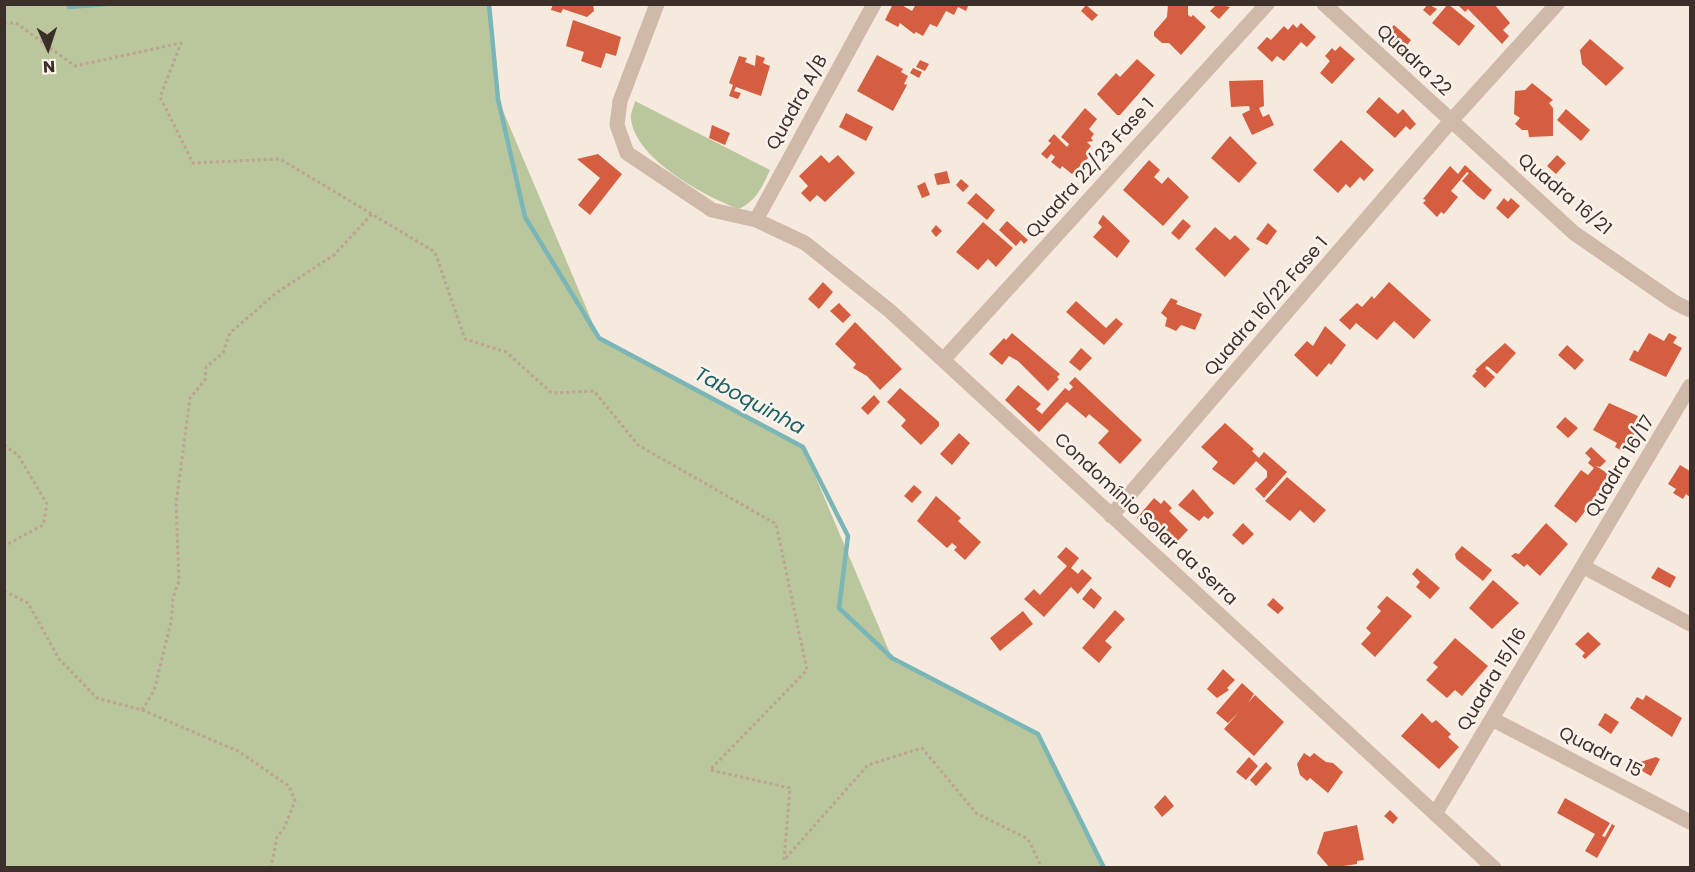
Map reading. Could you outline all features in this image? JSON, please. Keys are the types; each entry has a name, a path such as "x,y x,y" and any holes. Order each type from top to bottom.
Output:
{"street":[{"name":"Condomínio Solar da Serra","path":"657,4 621,101 617,125 620,140 627,153 712,210 756,220 805,243 891,311 1494,867"},
{"name":"Quadra A/B","path":"756,220 874,4"},
{"name":"Quadra 22/23 Fase 1","path":"943,360 1267,4"},
{"name":"Quadra 22","path":"1324,4 1449,122"},
{"name":"Quadra 16/22 Fase 1","path":"1111,516 1449,122 1557,4"},
{"name":"Quadra 16/21","path":"1449,122 1574,233 1674,302 1690,310"},
{"name":"Quadra 16/17","path":"1584,567 1690,386"},
{"path":"1584,567 1690,624"},
{"name":"Quadra 15/16","path":"1435,814 1584,567"},
{"name":"Quadra 15","path":"1491,719 1690,822"}],"path":[{"path":"4,23 16,23 75,66 182,43 160,97 193,163 280,159 435,252 465,339 506,352 552,393 594,391 638,445 776,524 807,670 710,770 790,788 784,860 868,765 922,748 976,813 1028,839 1042,867"},
{"path":"142,710 154,691 171,622 173,598 179,582 176,504 190,398 205,380 206,367 223,353 230,333 276,293 334,255 372,214"},
{"path":"4,445 18,455 48,504 43,525 4,546"},
{"path":"4,591 28,603 59,659 97,698 142,710 238,751 289,786 295,801 284,828 277,837 271,867"}],"green space":[{"path":"5,4 489,5 498,99 599,338 803,447 892,658 1038,734 1104,867 5,867"},
{"path":"635,101 770,170 750,202 739,209 725,203 691,186 658,162 635,134 631,117"}],"building":[{"path":"553,4 593,4 594,11 587,17 563,9 561,13 551,10"},
{"path":"893,4 900,4 912,11 916,4 969,4 966,11 958,7 954,15 946,11 937,27 930,24 923,36 916,32 914,34 900,23 898,27 885,20"},
{"path":"1168,4 1188,4 1188,15 1191,17 1193,15 1206,27 1181,55 1169,43 1162,43 1154,36 1154,32 1167,17"},
{"path":"1217,4 1230,7 1219,19 1210,11"},
{"path":"1428,4 1437,9 1430,16 1423,10"},
{"path":"1448,4 1475,26 1459,46 1432,23"},
{"path":"1457,4 1494,4 1510,23 1503,30 1509,36 1502,44 1468,9 1465,12"},
{"path":"1086,5 1098,15 1092,21 1081,11"},
{"path":"573,20 621,37 616,56 606,53 601,68 581,61 584,52 566,46"},
{"path":"1301,23 1316,37 1307,47 1301,42 1284,61 1277,56 1272,62 1257,48 1267,37 1271,40 1284,26 1288,30 1293,24 1297,28"},
{"path":"1394,25 1411,40 1401,53 1383,37"},
{"path":"1590,39 1624,68 1606,86 1582,64 1580,50"},
{"path":"1340,46 1355,59 1332,84 1320,73 1330,61 1325,56 1332,48 1335,51"},
{"path":"756,55 765,58 763,63 770,66 761,96 736,87 734,91 741,93 738,99 729,96 733,85 729,83 739,56 747,58 745,62 755,66"},
{"path":"877,55 903,69 901,72 908,76 904,84 907,85 893,111 857,91"},
{"path":"1137,59 1155,75 1120,115 1117,115 1097,94 1116,73 1120,77"},
{"path":"920,60 929,64 925,71 916,67"},
{"path":"913,68 922,72 919,78 910,73"},
{"path":"1263,80 1264,106 1259,108 1263,117 1269,114 1274,125 1252,135 1242,114 1250,110 1249,106 1231,107 1229,81"},
{"path":"1532,83 1553,100 1549,103 1553,108 1553,136 1529,137 1528,130 1522,130 1515,124 1520,118 1514,114 1515,91 1525,90"},
{"path":"1379,97 1398,114 1403,109 1416,124 1410,130 1406,126 1395,138 1366,112"},
{"path":"1085,108 1097,119 1089,129 1094,134 1091,138 1093,141 1087,142 1091,146 1086,152 1091,155 1072,174 1062,166 1060,169 1051,162 1055,157 1051,154 1047,159 1041,154 1051,143 1048,141 1054,134 1067,147 1069,144 1061,137"},
{"path":"1566,109 1590,130 1581,141 1557,120"},
{"path":"846,113 873,127 866,141 839,127"},
{"path":"712,125 730,133 725,145 709,138"},
{"path":"1230,136 1257,163 1239,183 1211,158"},
{"path":"1341,140 1374,170 1364,181 1360,177 1350,188 1346,184 1338,193 1313,170"},
{"path":"598,154 622,174 590,215 578,205 600,178 577,159"},
{"path":"821,155 829,163 838,155 855,173 825,202 817,195 810,202 801,193 808,186 799,176"},
{"path":"1557,155 1566,163 1556,174 1547,166"},
{"path":"1149,160 1160,170 1154,177 1162,184 1168,177 1189,197 1163,226 1123,190"},
{"path":"1465,165 1492,190 1484,200 1478,196 1462,181 1469,173 1467,172 1451,191 1458,197 1444,214 1441,212 1437,217 1423,203 1426,200 1423,199 1450,166 1458,174"},
{"path":"947,171 950,183 937,185 934,174"},
{"path":"961,179 969,186 963,192 956,185"},
{"path":"925,182 930,195 922,198 917,186"},
{"path":"976,193 995,210 987,220 967,203"},
{"path":"1504,198 1508,202 1511,198 1520,206 1508,219 1496,208"},
{"path":"1103,215 1130,241 1117,258 1093,237 1102,227 1098,223"},
{"path":"1183,219 1191,226 1179,240 1171,233"},
{"path":"1007,221 1028,240 1024,244 1021,240 1016,246 999,230"},
{"path":"983,222 1013,248 996,267 988,259 978,270 956,252"},
{"path":"1268,223 1277,231 1267,245 1256,239"},
{"path":"936,225 942,231 936,237 931,231"},
{"path":"1215,227 1230,240 1235,235 1250,249 1225,277 1195,249"},
{"path":"823,282 833,292 819,309 808,299"},
{"path":"1389,282 1431,320 1414,339 1394,321 1377,340 1356,323 1350,330 1339,320 1357,303 1362,307 1372,296 1374,299"},
{"path":"1171,298 1178,301 1176,304 1202,314 1195,330 1181,325 1176,331 1165,326 1167,318 1161,313"},
{"path":"1076,301 1106,328 1116,318 1123,324 1104,345 1066,312"},
{"path":"839,303 851,315 843,323 830,311"},
{"path":"855,322 902,369 880,390 867,376 853,368 856,364 835,344"},
{"path":"1325,326 1346,345 1331,365 1329,363 1317,377 1294,355 1307,341 1313,346"},
{"path":"1012,333 1060,374 1057,377 1059,379 1048,391 1018,361 1009,356 1002,365 989,354"},
{"path":"1649,333 1664,341 1669,333 1677,337 1673,343 1682,348 1666,377 1629,360 1634,350 1638,352"},
{"path":"1505,343 1516,353 1497,374 1487,366 1485,368 1495,377 1485,388 1472,376 1477,371 1475,370"},
{"path":"1567,345 1584,360 1575,370 1558,355"},
{"path":"1081,348 1092,358 1080,371 1069,362"},
{"path":"1075,377 1142,440 1120,464 1098,443 1109,431 1089,414 1086,418 1067,402 1039,432 1005,400 1018,385 1041,404 1036,409 1042,414 1065,388 1069,391 1073,387 1069,383"},
{"path":"900,388 939,422 939,426 921,445 901,426 906,420 887,402"},
{"path":"874,395 880,402 868,415 861,408"},
{"path":"1609,403 1638,416 1632,427 1637,430 1624,452 1615,447 1617,443 1593,430"},
{"path":"1565,417 1578,428 1568,438 1556,427"},
{"path":"1225,423 1254,449 1252,451 1259,458 1264,452 1287,472 1264,498 1255,489 1267,477 1267,471 1256,461 1234,485 1212,469 1218,462 1201,447"},
{"path":"959,433 970,443 952,465 940,454"},
{"path":"1591,447 1606,461 1600,467 1596,466 1610,475 1594,498 1596,502 1592,508 1589,506 1576,523 1554,506 1581,470 1588,475 1594,468 1588,463 1591,459 1585,453"},
{"path":"1680,465 1690,471 1690,497 1686,494 1683,499 1673,493 1676,489 1668,484"},
{"path":"1287,477 1326,510 1314,523 1300,510 1290,521 1265,501"},
{"path":"914,485 922,492 912,503 904,496"},
{"path":"1193,489 1214,513 1208,519 1204,516 1199,521 1178,505"},
{"path":"936,496 961,518 958,521 981,542 965,560 954,550 957,547 952,543 947,548 917,521"},
{"path":"1154,498 1161,504 1164,500 1172,508 1169,511 1188,530 1170,549 1137,518"},
{"path":"1243,523 1254,534 1243,545 1232,535"},
{"path":"1546,523 1568,544 1540,576 1527,564 1524,567 1511,556 1515,553 1519,554"},
{"path":"1462,546 1492,570 1483,581 1456,559 1455,554"},
{"path":"1066,547 1079,558 1071,568 1078,574 1082,569 1092,578 1078,594 1071,587 1044,617 1024,599 1034,589 1040,595 1067,566 1057,557"},
{"path":"1658,567 1676,577 1670,588 1651,578"},
{"path":"1417,568 1440,588 1430,599 1416,587 1420,582 1412,574"},
{"path":"1493,580 1519,603 1492,629 1469,608"},
{"path":"1091,588 1102,598 1094,609 1082,599"},
{"path":"1387,596 1412,616 1375,657 1361,644 1371,633 1366,628 1381,611 1377,607"},
{"path":"1273,598 1284,608 1278,614 1267,605"},
{"path":"1115,610 1125,619 1105,641 1112,647 1099,663 1082,648"},
{"path":"1023,611 1033,624 1000,651 990,638"},
{"path":"1588,632 1601,644 1585,659 1582,656 1585,653 1575,644"},
{"path":"1455,638 1488,666 1462,696 1455,690 1447,698 1426,680 1438,667 1433,663"},
{"path":"1223,669 1235,680 1227,688 1229,690 1217,698 1207,689"},
{"path":"1242,683 1254,694 1248,703 1255,695 1284,722 1254,756 1224,729 1239,712 1228,723 1216,713"},
{"path":"1646,695 1682,718 1672,737 1630,708 1637,697 1643,700"},
{"path":"1422,713 1432,723 1436,720 1451,734 1448,737 1459,747 1439,769 1401,736"},
{"path":"1605,713 1619,722 1611,734 1598,725"},
{"path":"1304,753 1310,757 1314,753 1326,762 1333,763 1343,772 1328,793 1310,778 1307,781 1300,775 1297,764"},
{"path":"1249,757 1258,766 1246,780 1236,772"},
{"path":"1656,757 1660,759 1651,776 1631,765"},
{"path":"1266,762 1272,768 1256,786 1250,780"},
{"path":"1165,795 1174,806 1162,817 1154,807"},
{"path":"1565,798 1610,823 1602,836 1605,837 1612,824 1615,826 1597,858 1585,851 1595,834 1557,813"},
{"path":"1390,810 1398,818 1393,824 1384,816"},
{"path":"1357,825 1364,860 1357,861 1357,864 1330,868 1317,853 1324,832"}],"waterway":[{"name":"Taboquinha","path":"68,4 69,7 106,4"},
{"name":"Taboquinha","path":"489,4 498,99 525,217 599,338 803,447 848,536 839,608 892,658 1038,734 1104,868"}]}
